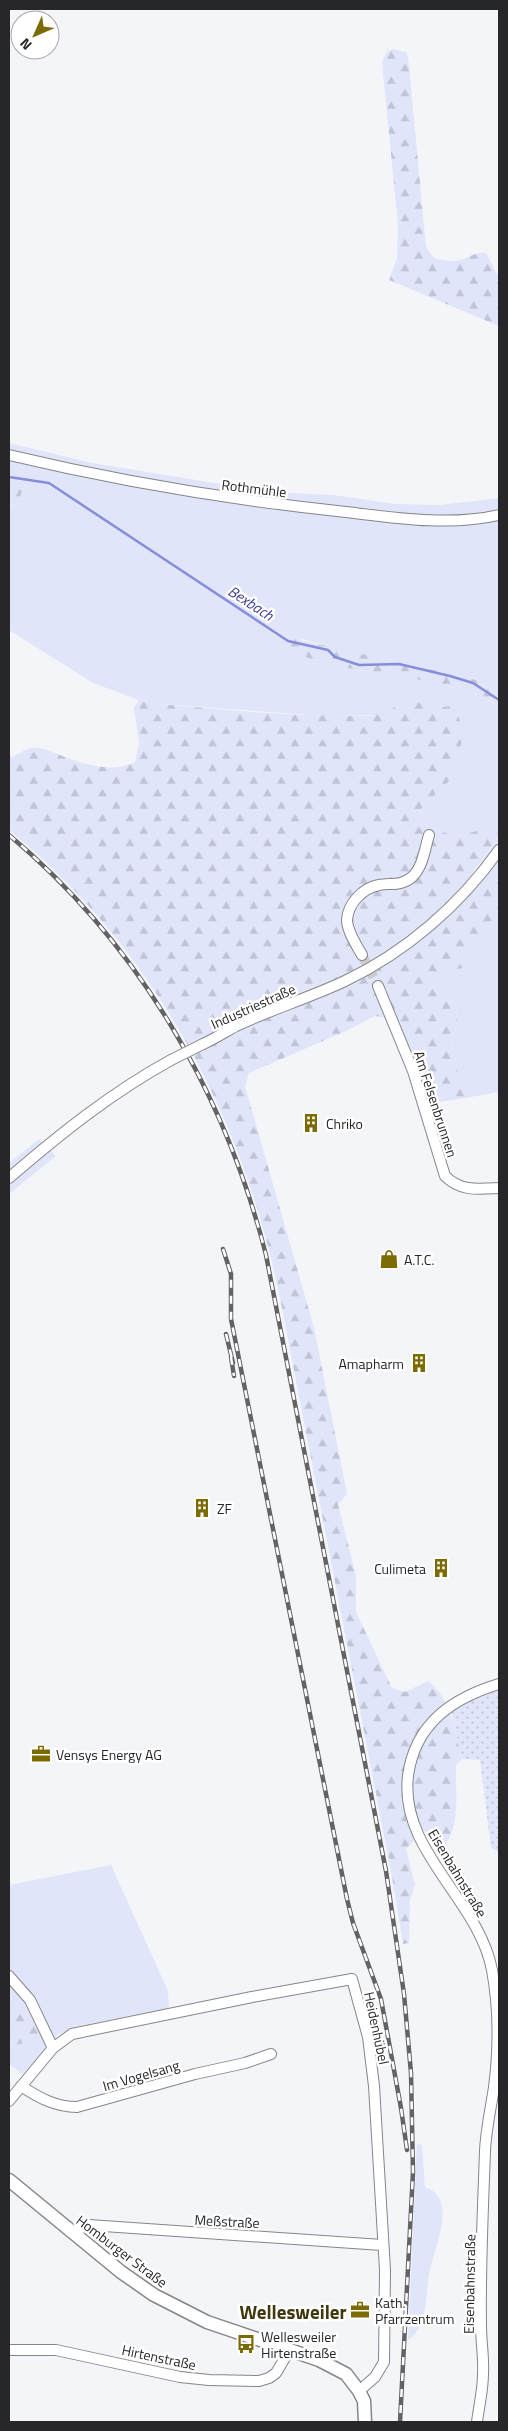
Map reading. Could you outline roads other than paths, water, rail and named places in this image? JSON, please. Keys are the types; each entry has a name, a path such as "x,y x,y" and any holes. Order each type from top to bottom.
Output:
{"main road":[{"name":"Homburger Straße","path":"9,2180 120,2272 182,2311 336,2368 346,2374 364,2401 366,2422"}],"street":[{"name":"Rothmühle","path":"9,455 127,482 263,503 425,519 459,520 499,515"},
{"path":"362,956 347,920 352,905 368,889 379,885 403,883 413,876 421,862 429,835"},
{"name":"Industriestraße","path":"9,1178 62,1133 115,1093 171,1060 237,1026 346,980 381,961 431,924 458,899 499,850"},
{"name":"Am Felsenbrunnen","path":"378,986 413,1070 445,1176 452,1182 467,1189 499,1188"},
{"name":"Eisenbahnstraße","path":"477,2422 483,2376 481,2326 485,2150 496,2087 498,2015 492,1967 472,1920 429,1853 413,1823 408,1778 411,1760 423,1734 450,1705 499,1684"},
{"path":"9,1976 30,2000 53,2048"},
{"name":"Heidenhübel","path":"9,2101 53,2048 72,2034 252,1996 352,1979 368,2037 374,2086 382,2245 385,2270 384,2362 375,2377 359,2391"},
{"name":"Im Vogelsang","path":"21,2086 48,2102 66,2107 78,2107 195,2074 245,2063 271,2054"},
{"name":"Meßstraße","path":"72,2232 89,2225 382,2245"},
{"name":"Hirtenstraße","path":"9,2350 56,2350 180,2377 209,2380 259,2381 276,2373 289,2351"}],"waterway":[{"name":"Bexbach","path":"9,477 49,483 288,641 328,650 335,657 359,665 399,664 450,676 473,683 499,700"}],"tunnel":[{"path":"362,955 378,986"}],"railway":[{"path":"9,835 55,877 98,923 136,973 170,1025 201,1079 227,1136 248,1195 266,1255 386,1871 404,1994 411,2073 413,2172 400,2422"},
{"path":"223,1249 231,1274 231,1319 347,1899 353,1923 381,1999 407,2150"},
{"path":"226,1334 233,1363"},
{"path":"231,1357 234,1376"}],"place":[{"name":"Chriko","path":"311,1123"},
{"name":"A.T.C.","path":"389,1259"},
{"name":"Amapharm","path":"419,1363"},
{"name":"ZF","path":"202,1508"},
{"name":"Culimeta","path":"441,1568"},
{"name":"Vensys Energy AG","path":"41,1754"},
{"name":"Kath. Pfarrzentrum","path":"360,2310"},
{"name":"Wellesweiler Hirtenstraße","path":"246,2344"}],"district":[{"name":"Wellesweiler","path":"293,2311"}]}
